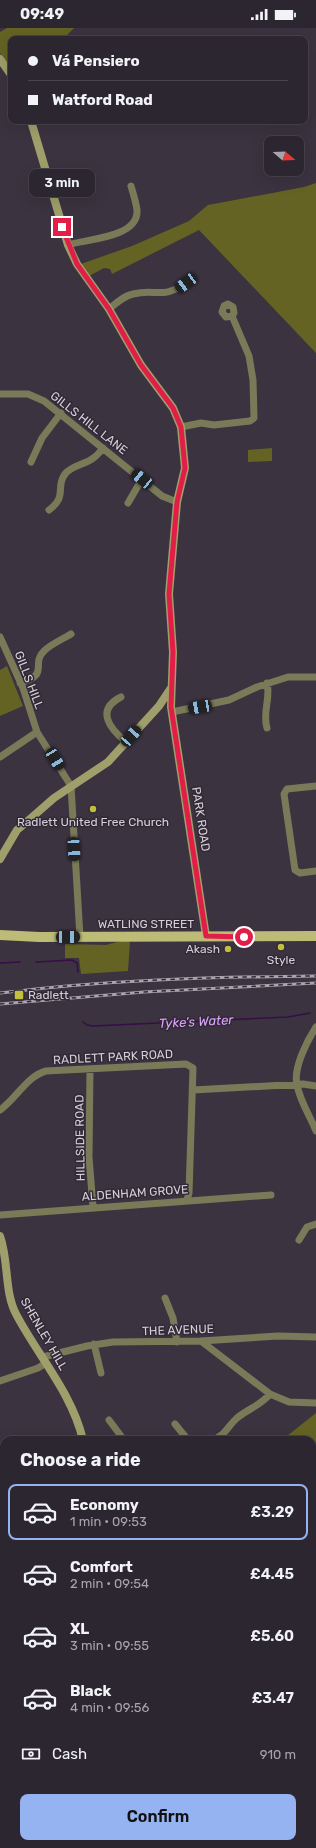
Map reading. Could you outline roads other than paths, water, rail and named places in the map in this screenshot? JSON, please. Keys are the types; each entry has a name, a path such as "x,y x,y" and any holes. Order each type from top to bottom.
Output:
{"main road":[{"path":"0,59 8,71"},
{"name":"PARK ROAD","path":"32,124 68,245 77,264 109,309 141,365 173,408 181,427 185,468 177,502 169,594 173,652 171,709 206,936"},
{"path":"0,859 17,830 71,786 108,762 158,706 171,688"},
{"path":"158,706 171,709"},
{"name":"WATLING STREET","path":"0,935 80,937 316,936"},
{"name":"SHENLEY HILL","path":"0,1236 7,1264 12,1305 72,1408 82,1436"}],"street":[{"path":"68,245 81,241 102,239 120,232 131,225 134,221 137,210 131,186"},
{"path":"109,309 131,294 142,292 168,293 186,283"},
{"path":"181,427 201,423 214,425 250,421 254,418 253,380 249,356 232,316"},
{"name":"GILLS HILL LANE","path":"0,394 20,393 35,396 61,413 162,496 177,502"},
{"path":"31,462 42,438 61,413"},
{"path":"49,510 59,500 64,474 74,467 93,459 103,448"},
{"path":"128,503 142,479"},
{"path":"20,683 32,680 36,676 39,671 40,658 44,651 72,634"},
{"name":"GILLS HILL","path":"0,637 20,683 37,732 71,786"},
{"path":"171,709 230,700 267,683 292,676 316,677"},
{"path":"267,683 269,697 264,712 267,728"},
{"path":"121,697 114,700 109,708 107,717 112,730 126,742"},
{"path":"0,757 37,732"},
{"path":"71,786 80,937"},
{"path":"316,786 287,789 284,794 295,870 300,873 316,872"},
{"path":"316,1027 308,1039 300,1060 296,1084 316,1131"},
{"name":"RADLETT PARK ROAD","path":"0,1110 8,1104 38,1073 186,1064 193,1068 193,1090"},
{"name":"HILLSIDE ROAD","path":"90,1069 89,1157 93,1207"},
{"path":"187,1200 189,1193 193,1090 296,1084 316,1086"},
{"name":"ALDENHAM GROVE","path":"0,1215 271,1195"},
{"path":"299,1240 307,1227 316,1224"},
{"path":"165,1298 173,1318 177,1342"},
{"name":"THE AVENUE","path":"0,1381 38,1368 45,1360 94,1344 201,1341 278,1336 316,1337"},
{"path":"201,1341 270,1394 289,1402 316,1403"},
{"path":"94,1344 101,1373"},
{"path":"222,1436 238,1418 263,1402 270,1394"},
{"path":"108,1420 121,1436"},
{"path":"175,1424 185,1436"}],"waterway":[{"name":"Tyke's Water","path":"36,962 72,960 77,963 78,972"},
{"name":"Tyke's Water","path":"0,963 20,962"},
{"name":"Tyke's Water","path":"83,1022 87,1025 93,1026 288,1017 310,1013"}],"railway":[{"path":"0,993 118,982 237,977 316,976"},
{"path":"0,1004 144,992 316,983"}],"place":[{"name":"Radlett United Free Church","path":"93,809"},
{"name":"Style","path":"281,947"},
{"name":"Akash","path":"228,949"},
{"name":"Radlett","path":"19,995"}]}
